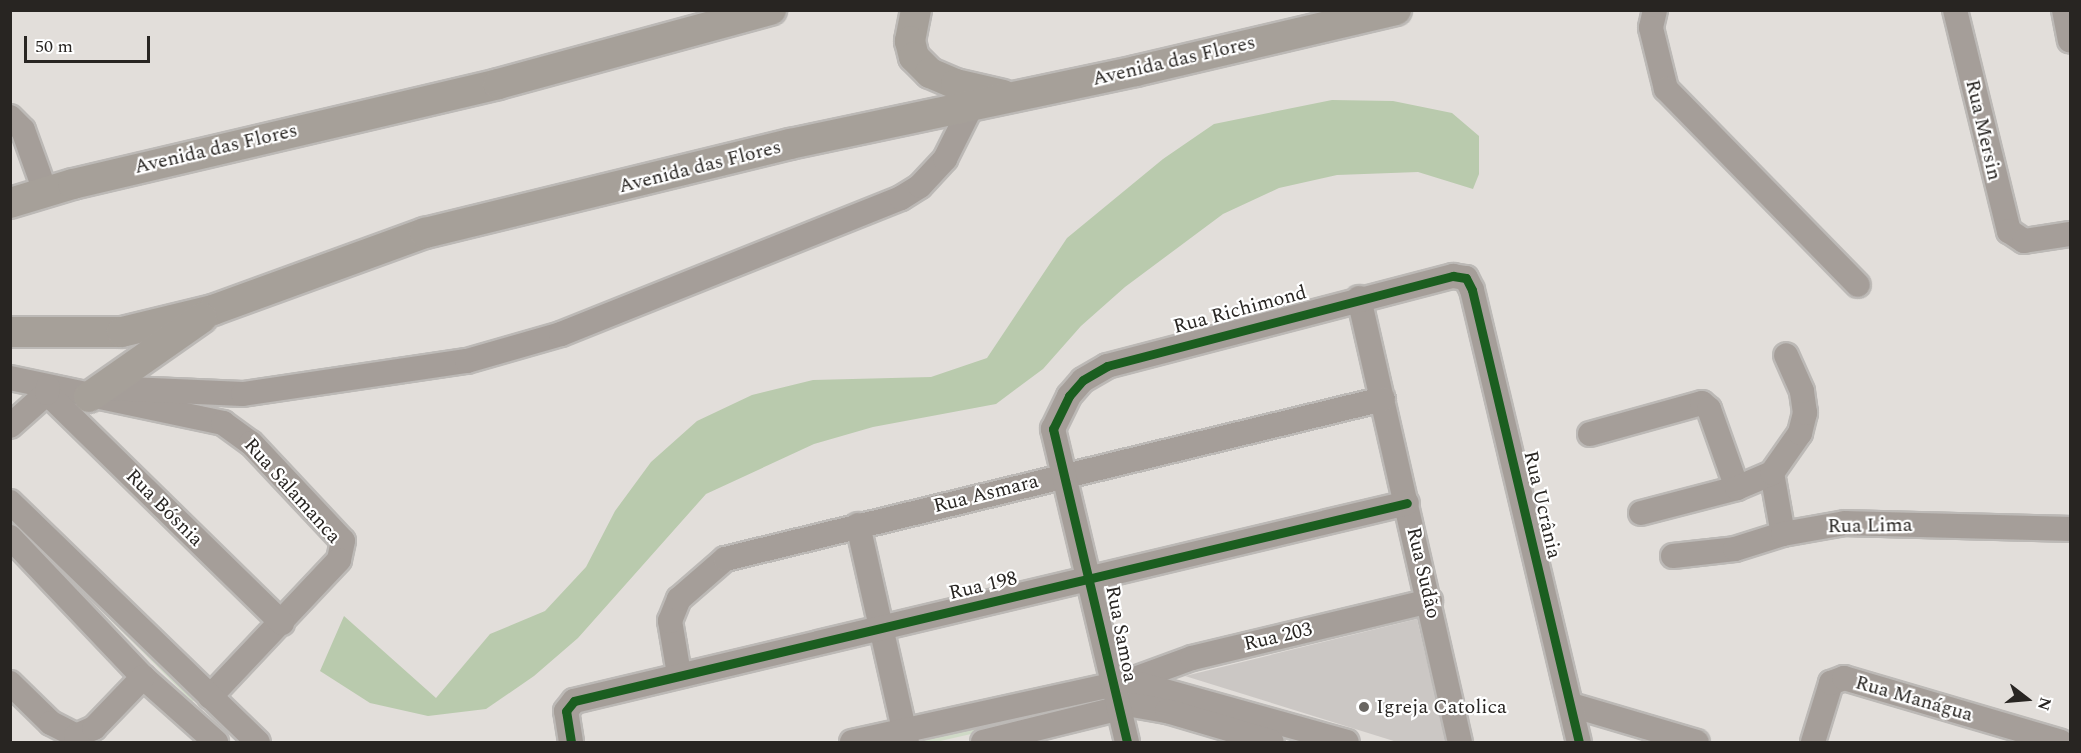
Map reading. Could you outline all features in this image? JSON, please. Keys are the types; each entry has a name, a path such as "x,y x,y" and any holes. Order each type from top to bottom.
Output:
{"main road":[{"name":"Avenida das Flores","path":"10,203 45,191 498,84 771,10"},
{"path":"916,10 910,41 914,57 930,73 956,84 1012,98"},
{"name":"Avenida das Flores","path":"10,332 122,332 213,310 424,232 1396,10"},
{"path":"98,392 213,310"}],"street":[{"path":"1655,10 1651,28 1666,89 1857,285"},
{"name":"Rua Mersin","path":"1954,10 2009,231 2024,241 2070,234"},
{"path":"2064,10 2070,40"},
{"path":"98,392 243,394 467,361 561,334 901,198 920,186 945,159 972,105"},
{"path":"10,117 23,130 45,191"},
{"name":"Rua Richimond","path":"1053,429 1069,396 1083,380 1107,366 1359,298 1453,276 1466,278"},
{"name":"Rua Ucrânia","path":"1466,278 1579,742"},
{"name":"Rua Sudão","path":"1359,298 1430,601 1460,742"},
{"path":"1641,513 1737,488 1772,473 1800,433 1805,413 1802,391 1786,355"},
{"name":"Rua Salamanca","path":"10,378 48,390 98,392 223,423 252,443 337,534 344,550 339,560 210,698"},
{"path":"10,426 48,390"},
{"name":"Rua Bósnia","path":"48,390 282,623"},
{"name":"Rua Asmara","path":"679,674 670,621 679,599 699,578 725,559 1383,399"},
{"path":"1590,434 1702,403 1709,409 1737,488"},
{"name":"Rua Samoa","path":"1053,429 1063,475 1120,682 1118,706 1127,742"},
{"path":"1772,473 1783,534"},
{"path":"10,502 258,742"},
{"name":"Rua 198","path":"571,742 566,720 568,705 679,674 1092,580 1407,503"},
{"name":"Rua Lima","path":"1673,556 1735,549 1783,534 1845,523 2070,529"},
{"path":"858,525 906,736"},
{"path":"10,537 143,677 216,742"},
{"name":"Rua 203","path":"852,742 906,736 1120,682 1192,658 1430,601"},
{"path":"10,683 51,723 76,736 94,728 143,677"},
{"name":"Rua Manágua","path":"1813,742 1828,690 1836,679 1886,689 2061,742"},
{"path":"1120,682 1347,742"},
{"path":"1571,705 1697,742"},
{"path":"983,742 1118,706 1167,711 1272,742"}],"green space":[{"path":"1332,100 1393,101 1452,113 1479,136 1479,174 1473,189 1418,172 1337,175 1279,188 1223,214 1125,287 1081,326 1043,369 996,404 873,427 814,444 706,494 578,638 534,676 486,709 428,716 370,703 320,671 344,616 436,698 490,634 545,611 586,567 615,511 651,462 697,421 752,395 813,380 931,377 987,358 1067,238 1163,159 1214,124"},
{"path":"10,509 198,699 192,701 11,521"},
{"path":"1094,701 1093,706 936,742 901,742"}],"building":[{"name":"Igreja Catolica","path":"1417,619 1446,742 1397,742 1185,676"}],"cycle path":[{"path":"1127,742 1053,429 1069,396 1083,380 1107,366 1453,276 1466,278 1472,290 1579,742"},
{"path":"571,742 566,711 574,701 1407,503"}],"place":[{"name":"Igreja Catolica","path":"1364,707"}]}
